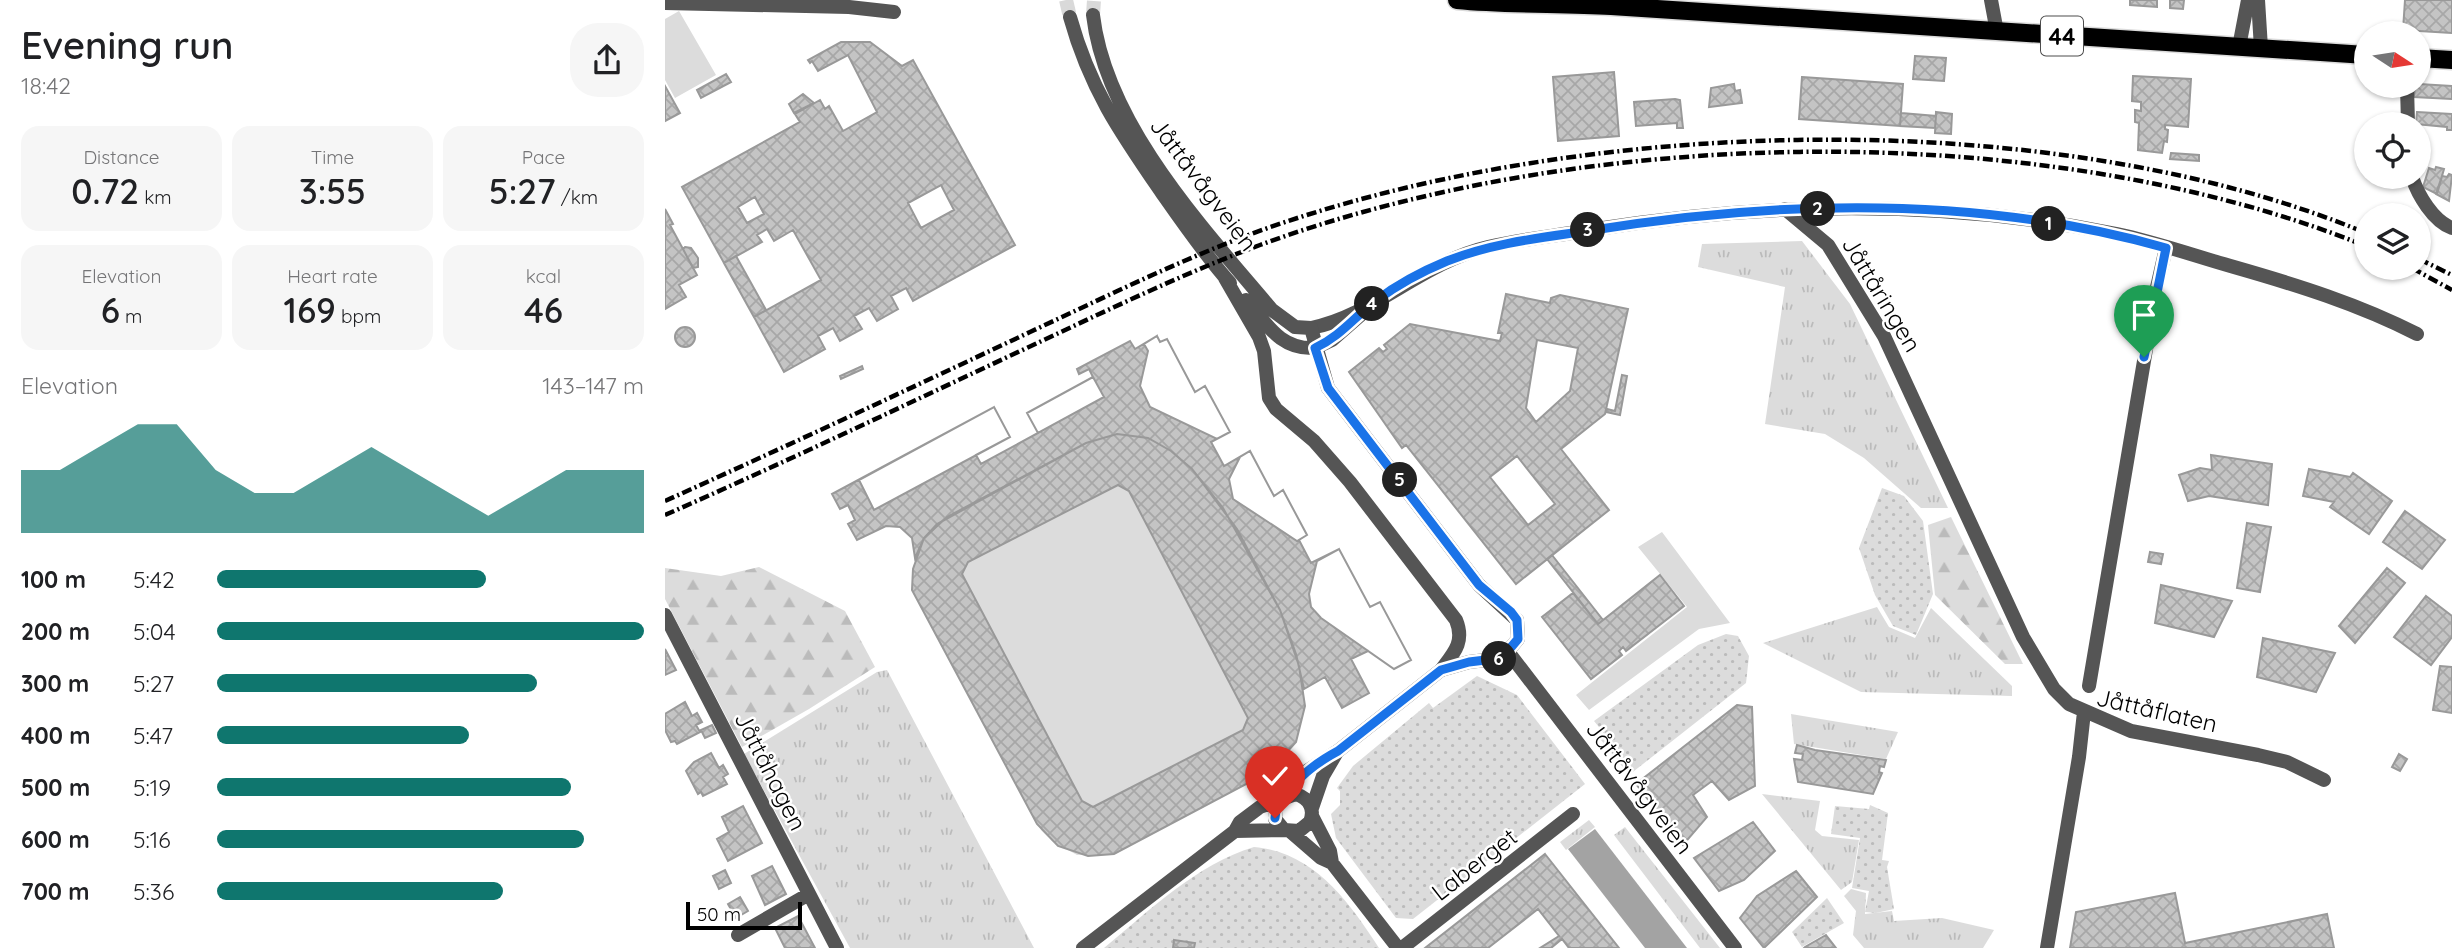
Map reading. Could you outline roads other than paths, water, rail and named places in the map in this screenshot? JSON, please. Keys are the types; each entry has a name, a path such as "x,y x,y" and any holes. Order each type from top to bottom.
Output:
{"main road":[{"name":"44","path":"1457,0 1521,6 1543,1 2354,54"},
{"path":"2431,59 2452,60"}],"street":[{"path":"1991,0 1997,32"},
{"path":"2239,47 2248,0"},
{"path":"2258,0 2261,48"},
{"path":"665,3 849,7 894,12"},
{"name":"Jåttåvågveien","path":"1093,15 1097,44 1109,78 1131,125 1155,161 1272,310 1295,327 1311,328"},
{"name":"Jåttåvågveien","path":"1070,18 1083,62 1107,113 1225,278 1259,337 1264,351 1269,398 1276,409 1314,441 1350,482 1456,620 1459,629 1458,650 1441,670"},
{"path":"2416,189 2445,226 2452,228"},
{"path":"1288,831 1275,818 1282,799 1296,778 1338,751 1441,670 1469,662 1492,661 1509,653 1518,639 1517,620 1479,585 1328,388 1315,348 1311,328 1325,325 1375,301 1436,267 1487,247 1653,220 1785,209 1878,208 2017,219 2116,234 2332,297 2417,334"},
{"name":"Jåttåringen","path":"1785,209 1828,245 1859,291 1884,335 2040,671 2069,704 2084,712"},
{"name":"Jåttåflaten","path":"2089,686 2152,309 2166,248"},
{"name":"Jåttåvågveien","path":"1225,278 1284,343 1295,348 1315,348"},
{"path":"1315,348 1346,330 1375,301"},
{"name":"Jåttåhagen","path":"665,615 837,948"},
{"name":"Jåttåvågveien","path":"1509,653 1735,948"},
{"name":"Jåttåflaten","path":"2047,948 2084,712 2145,735 2287,762 2324,780"},
{"path":"1235,831 1288,831 1306,827 1323,776 1338,751"},
{"path":"1083,948 1235,831 1240,822 1260,807 1282,799 1303,796 1312,812"},
{"name":"Laberget","path":"1312,812 1330,851 1332,863"},
{"name":"Laberget","path":"1288,831 1321,858 1332,863 1400,948 1573,814"},
{"path":"738,935 809,894"}],"tunnel":[{"path":"1066,0 1070,17"},
{"path":"1093,15 1094,0"}],"railway":[{"path":"665,501 1223,245 1378,195 1516,166 1661,147 1810,140 1958,144 2103,161 2240,190 2354,229"},
{"path":"665,515 1144,293 1231,256 1388,205 1525,176 1668,158 1814,152 1960,157 2102,174 2239,204 2354,242"},
{"path":"2431,265 2452,275"},
{"path":"2431,278 2452,290"}]}
